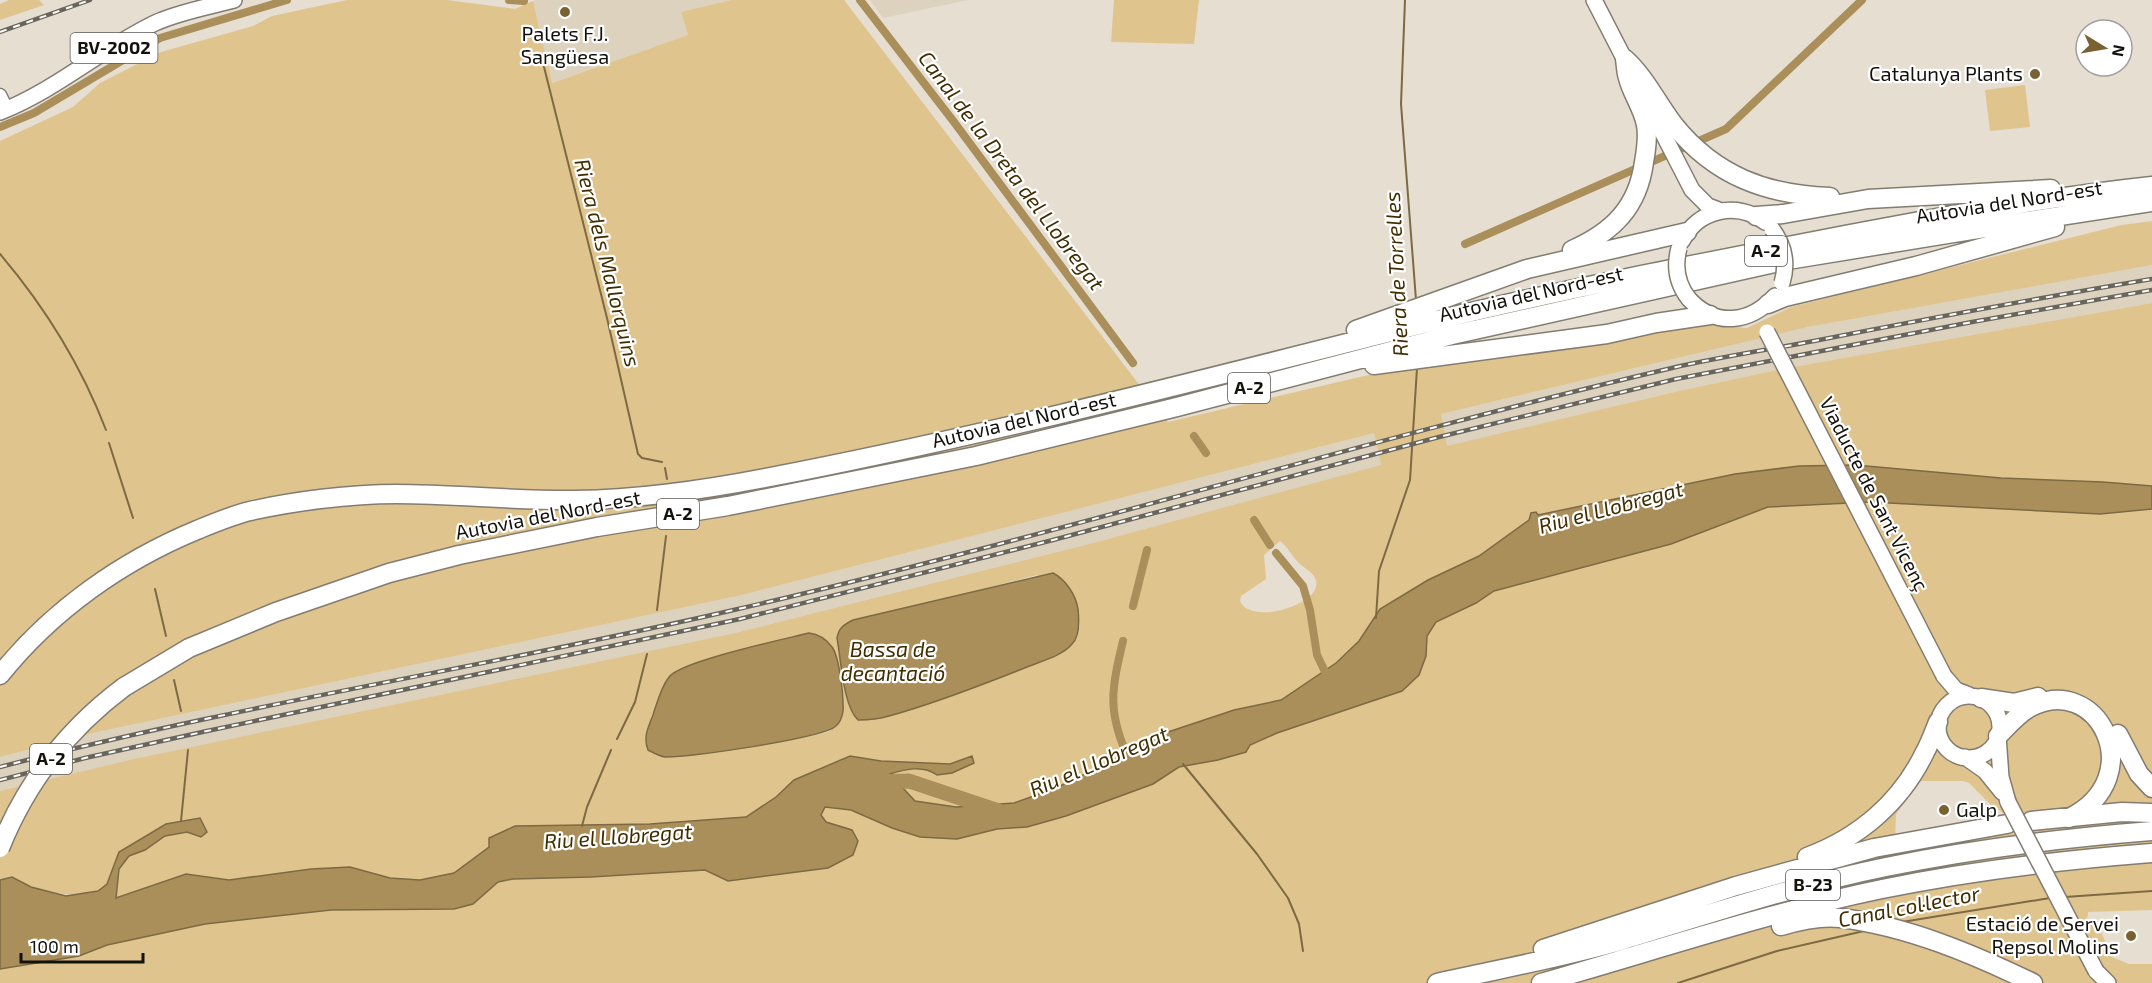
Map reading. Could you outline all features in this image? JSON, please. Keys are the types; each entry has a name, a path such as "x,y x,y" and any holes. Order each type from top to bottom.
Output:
{"highway":[{"path":"1625,60 1639,72 1669,129 1723,169 1748,182 1774,191 1805,196 1868,199 2088,186 2102,191"},
{"path":"1394,340 1432,303 1527,269 1592,241 1612,226 1629,207 1643,172 1646,142 1645,121 1628,79 1625,60"},
{"name":"Autovia del Nord-est","path":"1433,339 1645,274 1910,223 2102,191 2152,186"},
{"path":"1756,216 1784,214 1868,199"},
{"path":"1768,304 1785,297 1906,268 2053,227 2114,216 2152,204"},
{"name":"Autovia del Nord-est","path":"0,675 46,625 115,572 145,554 210,525 248,512 346,496 396,494 574,500 627,498 761,479 897,451 1190,383 1264,363 1394,340 1433,339 1788,260 2014,223 2152,204"},
{"path":"1527,269 1687,235"},
{"path":"1433,339 1607,334 1656,323 1710,315"},
{"name":"Autovia del Nord-est","path":"0,848 18,807 51,759 85,719 124,687 164,662 214,637 293,605 389,573 459,555 570,532 739,504 976,456 1322,369 1339,372 1394,340"},
{"path":"1975,697 2014,703 2054,694 2072,696 2088,702 2110,721 2133,763 2152,788"},
{"path":"1998,736 2029,708 2050,700 2079,704 2103,721 2110,732 2116,752 2115,774 2109,788 2098,801 2069,818"},
{"path":"1736,886 1841,843 1864,827 1903,789 1925,753 1942,714"},
{"path":"2031,821 2122,812 2152,813"},
{"path":"1480,974 1559,943 1736,886 1874,848 2007,824"},
{"name":"B-23","path":"1437,983 1620,941 1753,900 1884,867 1979,849 2084,836 2152,831"},
{"name":"B-23","path":"1540,983 1760,919 1881,890 1983,871 2084,858 2152,853"},
{"path":"1609,963 1668,957 1794,922 1838,918 1906,933 1955,949 2033,983"},
{"path":"2011,972 2026,983"}],"main road":[{"name":"BV-2002","path":"3,110 47,89 155,24 177,15 234,0"},
{"path":"1594,0 1625,60"},
{"path":"1669,129 1681,167 1692,190 1695,208 1687,235 1677,272 1682,289 1699,308 1710,315 1726,319 1743,317 1759,311 1775,296 1782,283 1785,269 1784,255 1780,241 1772,229 1756,216 1735,210 1721,211 1707,216 1687,235"},
{"path":"1692,190 1708,206 1721,211"},
{"name":"Viaducte de Sant Vicenç","path":"1768,304 1767,332 1944,676"},
{"path":"1743,317 1767,332"},
{"path":"1944,676 1956,690 1991,705 1998,715 2000,727 1994,744 1985,753 1965,757"},
{"path":"1944,676 1947,697 1939,735 1945,747 1956,755 1979,765 1992,777 2008,802 2097,977 2108,983"},
{"path":"1942,714 1955,699 1975,697"},
{"path":"1998,736 2001,777 2008,802"}],"street":[{"path":"0,94 3,110"}],"shaded area":[{"path":"9,0 39,0 44,5 0,20 0,4"},
{"path":"347,0 447,0 515,9 533,1 552,83 688,35 681,12 731,0 844,0 1168,422 1394,369 1694,323 1747,328 1791,307 2122,225 2152,221 2152,265 1808,327 1441,414 1447,446 1777,370 2152,303 2152,486 2001,478 1855,465 1799,466 1735,474 1529,520 1479,556 1428,580 1380,609 1359,641 1336,663 1281,700 1234,710 1156,736 1128,753 1056,788 1014,803 956,807 915,801 890,774 920,769 937,775 972,756 950,764 881,761 850,756 794,780 776,797 746,817 650,824 515,826 454,873 420,880 390,878 350,867 311,869 229,880 186,874 116,898 119,869 129,856 145,850 165,836 188,832 200,819 136,842 119,852 107,883 93,893 71,895 39,889 13,880 0,880 0,791 129,760 735,633 1093,543 1381,465 1374,433 742,595 93,733 0,757 0,141 73,107 100,83 161,52 253,26 272,16","holes":["1280,541 1314,576 1316,587 1310,596 1286,609 1272,612 1247,609 1240,601 1241,596 1266,579 1264,555","1037,575 1074,596 1077,603 1078,622 1057,654 987,683 889,716 858,720 849,704 843,682 837,638 948,598","809,633 843,706 840,721 828,732 799,739 683,755 645,741 658,700 675,673 709,659"]},
{"path":"731,0 681,12 688,35 551,83 533,1"},
{"path":"870,0 968,0 883,18"},
{"path":"1114,0 1199,0 1194,44 1111,42"},
{"path":"2025,85 2030,127 1990,131 1985,90"},
{"path":"2152,265 2152,303 1777,370 1446,447 1441,414 1808,327"},
{"path":"1374,433 1381,466 1093,543 735,633 129,760 0,791 0,757 93,733 742,595"},
{"path":"1870,502 2100,514 2152,509 2152,910 2088,912 2087,922 2099,927 2112,957 2129,964 2152,964 2152,983 0,983 0,969 79,956 107,945 204,924 331,910 419,910 473,904 498,882 513,879 705,870 728,881 852,830 826,822 821,815 825,807 851,810 892,828 920,837 957,839 997,829 1027,827 1153,784 1179,767 1246,752 1250,745 1277,733 1372,702 1426,656 1427,636 1436,622 1476,603 1494,591 1671,544 1768,507","holes":["1921,781 1969,783 1991,805 2005,814 1999,823 1895,839 1896,814"]}],"water":[{"path":"1855,465 2001,478 2152,486 2152,509 2100,514 1870,502 1768,507 1671,544 1494,591 1476,603 1436,622 1427,636 1426,656 1419,675 1402,691 1277,733 1250,745 1246,752 1179,767 1153,784 1066,816 1027,827 997,829 957,839 920,837 892,828 851,810 825,807 821,815 826,822 852,830 858,841 853,855 828,868 728,881 705,870 513,879 498,882 473,904 454,909 331,910 205,924 107,945 79,956 0,969 0,880 12,877 31,887 66,896 98,891 107,884 119,852 166,824 200,818 207,832 201,837 187,832 165,836 145,850 129,856 119,869 116,898 186,874 229,880 311,869 350,867 390,878 420,880 454,873 489,847 489,838 515,826 650,824 746,817 776,797 794,780 850,756 881,761 950,764 972,756 974,763 952,773 937,775 926,770 914,769 890,774 915,801 956,807 1014,803 1056,788 1128,753 1156,736 1234,710 1281,700 1336,663 1359,641 1380,609 1428,580 1479,556 1529,520 1531,513 1536,512 1538,515 1735,474 1799,466"},
{"name":"Bassa de decantació","path":"1053,573 1069,588 1078,609 1075,641 1063,652 941,700 881,718 858,720 849,704 843,682 837,638 839,631 845,625 853,620"},
{"path":"809,633 827,642 837,658 843,714 836,726 807,736 699,754 665,757 648,750 647,732 660,695 669,677 677,671 757,645"}],"waterway":[{"name":"Canal de la Dreta del Llobregat","path":"0,127 34,113 160,38 287,0"},
{"name":"Canal de la Dreta del Llobregat","path":"509,0 524,1"},
{"name":"Canal de la Dreta del Llobregat","path":"860,0 1133,363"},
{"name":"Riera de Torrelles","path":"1405,0 1401,104 1416,300"},
{"path":"1465,244 1726,129 1862,0"},
{"name":"Riera dels Mallorquins","path":"541,55 607,318 638,454 642,458 662,462"},
{"path":"0,254 47,316 85,383 106,430"},
{"name":"Riera de Torrelles","path":"1376,618 1379,571 1410,480 1417,368"},
{"name":"Canal de la Dreta del Llobregat","path":"1194,436 1206,453"},
{"path":"109,443 133,518"},
{"name":"Riera dels Mallorquins","path":"665,468 667,479"},
{"name":"Canal de la Dreta del Llobregat","path":"1254,520 1270,545"},
{"name":"Riera dels Mallorquins","path":"657,610 666,536"},
{"name":"Canal de la Dreta del Llobregat","path":"1133,606 1147,550"},
{"name":"Canal de la Dreta del Llobregat","path":"1276,553 1303,586 1310,610 1317,655 1329,680"},
{"path":"155,589 166,636"},
{"name":"Canal de la Dreta del Llobregat","path":"1123,641 1113,702 1118,729 1130,762"},
{"name":"Riera dels Mallorquins","path":"617,739 635,702 647,654"},
{"path":"174,680 181,711"},
{"path":"181,821 188,750"},
{"name":"Riera dels Mallorquins","path":"582,826 587,807 611,750"},
{"path":"1183,764 1257,854 1288,898 1299,924 1303,951"},
{"name":"Riu el Llobregat","path":"878,782 909,781 999,811"},
{"name":"Canal col·lector","path":"2065,897 2152,891"},
{"name":"Canal col·lector","path":"1902,922 2050,898"},
{"name":"Canal col·lector","path":"1678,983 1777,951 1864,931"}],"railway":[{"path":"0,32 90,0"},
{"path":"0,767 91,744 276,704 554,649 738,609 972,551 1438,426 1672,368 2152,279"},
{"path":"0,780 85,758 207,731 740,619 1053,540 1439,437 1676,379 2152,290"}],"place":[{"name":"Palets F.J. Sangüesa","path":"565,12"},
{"name":"Catalunya Plants","path":"2035,74"},
{"name":"Galp","path":"1944,810"},
{"name":"Estació de Servei Repsol Molins","path":"2131,936"}]}
